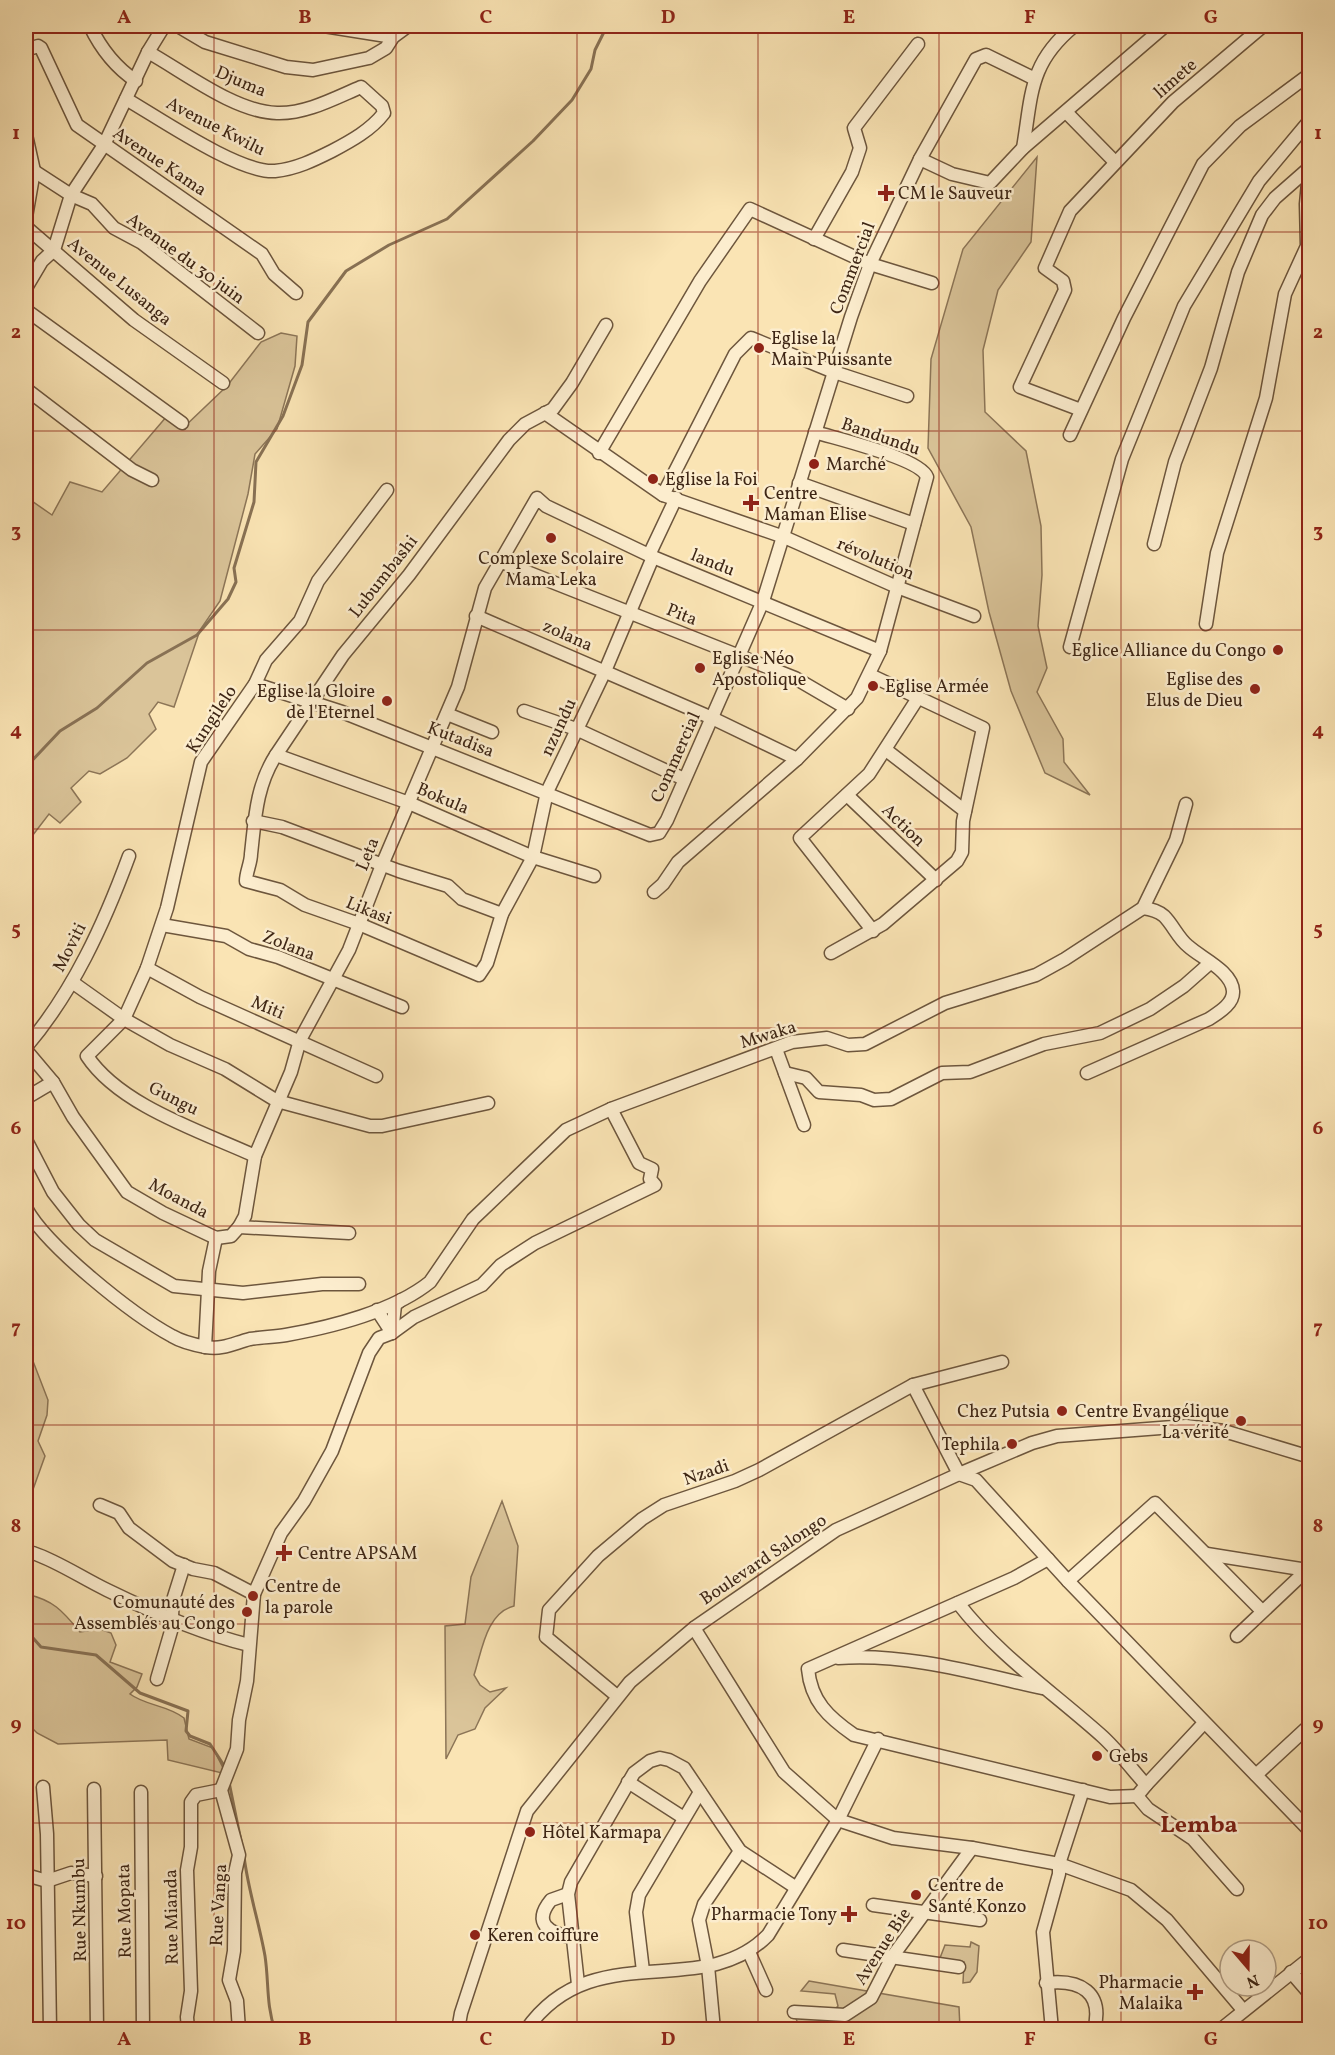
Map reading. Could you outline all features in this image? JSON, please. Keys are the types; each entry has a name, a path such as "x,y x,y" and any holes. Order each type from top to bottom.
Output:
{"street":[{"path":"90,26 98,42 119,70 136,81"},
{"path":"26,288 42,261 54,250 71,195 104,145 148,52 164,26"},
{"path":"178,26 205,42 286,67 313,70 369,58 386,48 393,37 408,26"},
{"path":"324,26 393,37"},
{"path":"1023,148 1035,79 1044,56 1074,26"},
{"path":"920,159 952,174 990,183 1023,148 1067,113 1165,26"},
{"name":"limete","path":"1081,410 1020,387 1065,290 1063,281 1045,268 1070,211 1173,102 1263,26"},
{"path":"814,239 852,172 861,148 854,128 918,44"},
{"name":"Avenue Kama","path":"26,50 38,46 41,48 77,125 262,254 274,274 296,293"},
{"name":"Djuma","path":"148,52 230,99 275,113 316,105 361,87 382,106 384,113"},
{"name":"Commercial","path":"650,835 659,833 667,820 763,601 870,264 920,159 981,55 986,55 1035,79"},
{"path":"1070,435 1147,271 1203,164 1240,126 1310,74"},
{"name":"Avenue Kwilu","path":"126,99 199,142 250,166 274,171 306,164 344,145 375,124 384,113"},
{"path":"1067,113 1115,162"},
{"path":"1070,647 1122,459 1184,306 1259,181 1310,120"},
{"path":"26,135 34,171 26,217"},
{"path":"1154,544 1175,462 1211,368 1238,272 1269,207 1309,165"},
{"path":"1206,624 1217,553 1233,510 1266,398 1285,294 1307,246 1309,165"},
{"name":"Avenue du 30 juin","path":"34,171 71,195 92,204 114,228 152,250 258,333"},
{"path":"599,453 700,281 750,209 870,264 932,283"},
{"name":"Avenue Lusanga","path":"26,227 134,320 223,383"},
{"path":"26,310 182,423"},
{"name":"Lubumbashi","path":"246,880 251,856 253,821 266,770 343,656 409,575 508,440 525,424 553,409 572,384 606,325"},
{"path":"545,413 599,453 663,495 735,354 751,338 834,372 907,396"},
{"path":"26,389 132,470 152,480"},
{"name":"Bandundu","path":"815,432 921,468 926,473 927,481 914,524"},
{"path":"654,892 663,885 678,862 797,759 848,709 870,675 880,651 914,524 799,483"},
{"name":"Kungilelo","path":"87,1056 124,1019 147,968 162,926 201,762 255,684 266,660 300,621 318,581 387,490"},
{"name":"révolution","path":"663,495 784,537 897,587 974,616"},
{"name":"landu","path":"537,498 546,506 653,557 880,651"},
{"name":"Leta","path":"240,1227 245,1216 255,1156 291,1072 300,1040 330,980 349,950 382,865 447,714 469,653 476,616 499,561 537,498"},
{"name":"nzundu","path":"479,975 487,963 502,914 533,857 547,792 605,671 653,557 650,553 676,498"},
{"name":"Pita","path":"499,561 631,611 810,686 848,709"},
{"name":"zolana","path":"476,616 646,688 797,759"},
{"path":"831,953 873,931 936,880 962,852 965,811 983,728 870,675"},
{"name":"Kutadisa","path":"255,684 297,700 312,701 547,792 650,835"},
{"path":"873,931 800,838 869,774 918,698"},
{"path":"524,711 576,729 684,779"},
{"path":"447,714 492,732"},
{"path":"886,750 928,779 965,811"},
{"name":"Bokula","path":"276,756 409,803 533,857 594,876"},
{"name":"Action","path":"848,795 936,880"},
{"path":"1087,1073 1220,1011 1230,1001 1233,991 1228,978 1185,944 1164,916 1153,909 1143,908 1176,840 1186,804"},
{"path":"253,821 282,828 382,865 448,886 462,899 502,914"},
{"name":"Moviti","path":"26,1048 72,982 105,917 129,856"},
{"name":"Likasi","path":"246,880 280,890 305,904 359,924 479,975"},
{"name":"Mwaka","path":"412,1292 430,1282 473,1219 566,1130 611,1109 792,1042 827,1038 848,1045 865,1044 945,1003 1036,975 1065,959 1143,908"},
{"name":"Zolana","path":"162,926 226,936 249,949 278,957 330,980 402,1007"},
{"path":"785,1073 806,1078 819,1092 861,1095 874,1100 891,1099 942,1073 970,1072 1044,1044 1100,1033 1150,1009 1184,986 1210,963"},
{"name":"Miti","path":"147,968 200,997 376,1076"},
{"path":"72,982 124,1019 170,1045 225,1069 277,1101 370,1126 382,1126 488,1103"},
{"name":"Moanda","path":"26,1048 53,1082 73,1117 128,1192 164,1214 188,1223 216,1238 231,1236 240,1227 349,1233"},
{"path":"776,1049 804,1125"},
{"name":"Gungu","path":"87,1056 114,1083 131,1096 181,1123 255,1156"},
{"path":"26,1098 53,1082"},
{"path":"221,1790 237,1749 238,1720 247,1681 254,1594 281,1533 304,1501 332,1451 369,1353 379,1338 392,1333 414,1317 482,1285 501,1265 535,1243 655,1185 650,1179 652,1169 639,1163 611,1109"},
{"path":"26,1140 53,1192 79,1225 95,1240 174,1286 243,1293 322,1284 359,1284"},
{"path":"26,1208 41,1231 122,1302 170,1335 205,1347 226,1348 250,1339 310,1331 377,1310 412,1292"},
{"path":"205,1347 210,1266 216,1238"},
{"path":"392,1333 395,1305 412,1292"},
{"path":"377,1310 392,1333"},
{"path":"1002,1362 913,1385 959,1474 975,1480 1068,1581 1310,1831"},
{"name":"Nzadi","path":"617,1696 546,1637 549,1610 598,1556 642,1519 664,1505 748,1475 913,1385"},
{"name":"Boulevard Salongo","path":"458,2030 461,2013 527,1811 617,1696 694,1628 836,1530 959,1474 1046,1438 1143,1428 1206,1428 1310,1457"},
{"path":"1068,1581 1155,1503 1262,1611"},
{"path":"100,1505 119,1513 129,1528 184,1565 214,1573 254,1594"},
{"path":"33,1553 51,1559 109,1592 219,1638 249,1645"},
{"path":"1207,1554 1308,1569"},
{"path":"1048,1559 1014,1578 858,1644 837,1658 808,1669 814,1698 828,1716 854,1735 1110,1797 1137,1796 1204,1723"},
{"path":"157,1679 171,1631 173,1600 184,1565"},
{"path":"1237,1636 1308,1569"},
{"path":"958,1603 976,1626 1042,1688 1103,1737 1146,1785"},
{"path":"694,1628 784,1772 838,1820 893,1838 972,1848 1059,1864 1131,1890 1167,1920 1243,2010"},
{"path":"837,1658 870,1655 904,1658 1042,1688"},
{"path":"1256,1775 1310,1725"},
{"path":"526,2030 546,2005 578,1984 643,1971 708,1966 750,1952 768,1935 795,1887 838,1820 878,1739"},
{"path":"578,1984 568,1894 571,1882 628,1782 641,1766 660,1758 684,1768 740,1851 795,1887"},
{"path":"628,1782 684,1818"},
{"path":"43,1787 47,1834 50,2030"},
{"name":"Rue Nkumbu","path":"94,1789 97,2030"},
{"name":"Rue Mianda","path":"188,2030 187,2017 191,1991 187,1870 191,1848 191,1802 196,1795 221,1790"},
{"name":"Rue Vanga","path":"221,1790 239,1855 235,1873 234,1951 229,1980 237,2001 239,2030"},
{"path":"1052,2030 1043,1932 1059,1874 1059,1864 1083,1790"},
{"name":"Rue Mopata","path":"141,1792 143,2030"},
{"path":"643,1971 636,1904 639,1895 700,1792"},
{"path":"1137,1796 1148,1809 1193,1839 1237,1889"},
{"name":"Avenue Bie","path":"794,2012 845,2015 871,1998 892,1957 972,1848"},
{"path":"714,2030 708,1966 699,1920 701,1913 740,1851"},
{"path":"26,1875 46,1881 71,1873 96,1876"},
{"path":"568,1894 550,1900 543,1915 544,1924 549,1931 572,1937"},
{"path":"873,1905 980,1920"},
{"path":"843,1950 959,1967"},
{"path":"750,1952 766,1990"},
{"path":"1220,2030 1310,1958"},
{"path":"1291,1972 1310,1994"},
{"path":"1046,1983 1066,1981 1082,1987 1091,1995 1096,2007 1094,2030"}],"shaded area":[{"path":"1037,157 1031,242 998,290 983,350 985,412 1026,451 1041,526 1042,575 1038,626 1047,668 1037,692 1063,739 1064,762 1090,795 1045,773 1011,691 989,612 971,527 928,448 931,359 963,249"},
{"path":"281,333 297,336 295,366 277,429 255,454 248,494 220,601 200,630 174,707 158,702 149,714 156,729 127,758 100,774 89,771 71,788 81,802 60,823 49,814 26,844 26,497 52,515 70,482 102,492 167,416 184,427 227,386 261,342"},
{"path":"26,1343 48,1400 47,1415 38,1441 45,1456 26,1509"},
{"path":"502,1501 518,1546 514,1606 497,1616 491,1625 474,1675 480,1685 490,1692 506,1688 485,1708 475,1729 458,1735 446,1759 445,1626 465,1624 471,1577"},
{"path":"26,1594 43,1599 56,1607 80,1632 100,1629 111,1633 116,1645 110,1662 142,1674 137,1687 130,1694 171,1710 184,1718 189,1739 213,1748 226,1774 168,1760 167,1740 58,1744 37,1733 26,1722"},
{"path":"971,1942 979,1946 977,1972 970,1982 963,1983 964,1962 940,1958 945,1945 970,1947"},
{"path":"809,1981 959,2007 960,2029 855,2030 854,2026 826,2030 825,2025 800,2029 795,2016 826,2018 838,2006 835,1994 801,1991"}],"waterway":[{"path":"26,767 60,731 97,708 147,663 197,635 228,599 236,582 234,568 254,502 256,462 283,416 302,365 308,322 346,271 389,245 447,219 533,141 572,100 591,69 595,50 607,26"},
{"path":"26,1630 41,1647 96,1655 140,1693 188,1711 186,1731 190,1736 210,1744 225,1767"},
{"path":"229,1782 242,1846"},
{"path":"244,1856 265,1956 269,2002 275,2030"}],"place":[{"name":"CM le Sauveur","path":"886,193"},
{"name":"Eglise la Main Puissante","path":"759,348"},
{"name":"Marché","path":"814,464"},
{"name":"Eglise la Foi","path":"653,479"},
{"name":"Centre Maman Elise","path":"751,503"},
{"name":"Complexe Scolaire Mama Leka","path":"551,538"},
{"name":"Eglice Alliance du Congo","path":"1278,650"},
{"name":"Eglise Néo Apostolique","path":"700,668"},
{"name":"Eglise Armée","path":"873,686"},
{"name":"Eglise des Elus de Dieu","path":"1255,689"},
{"name":"Eglise la Gloire de l'Eternel","path":"387,701"},
{"name":"Chez Putsia","path":"1062,1411"},
{"name":"Centre Evangélique La vérité","path":"1241,1421"},
{"name":"Tephila","path":"1012,1444"},
{"name":"Centre APSAM","path":"284,1553"},
{"name":"Centre de la parole","path":"253,1596"},
{"name":"Comunauté des Assemblés au Congo","path":"247,1612"},
{"name":"Gebs","path":"1097,1756"},
{"name":"Hôtel Karmapa","path":"530,1832"},
{"name":"Centre de Santé Konzo","path":"916,1895"},
{"name":"Pharmacie Tony","path":"849,1914"},
{"name":"Keren coiffure","path":"475,1935"},
{"name":"Pharmacie Malaika","path":"1195,1992"}],"district":[{"name":"Lemba","path":"1199,1824"}]}
